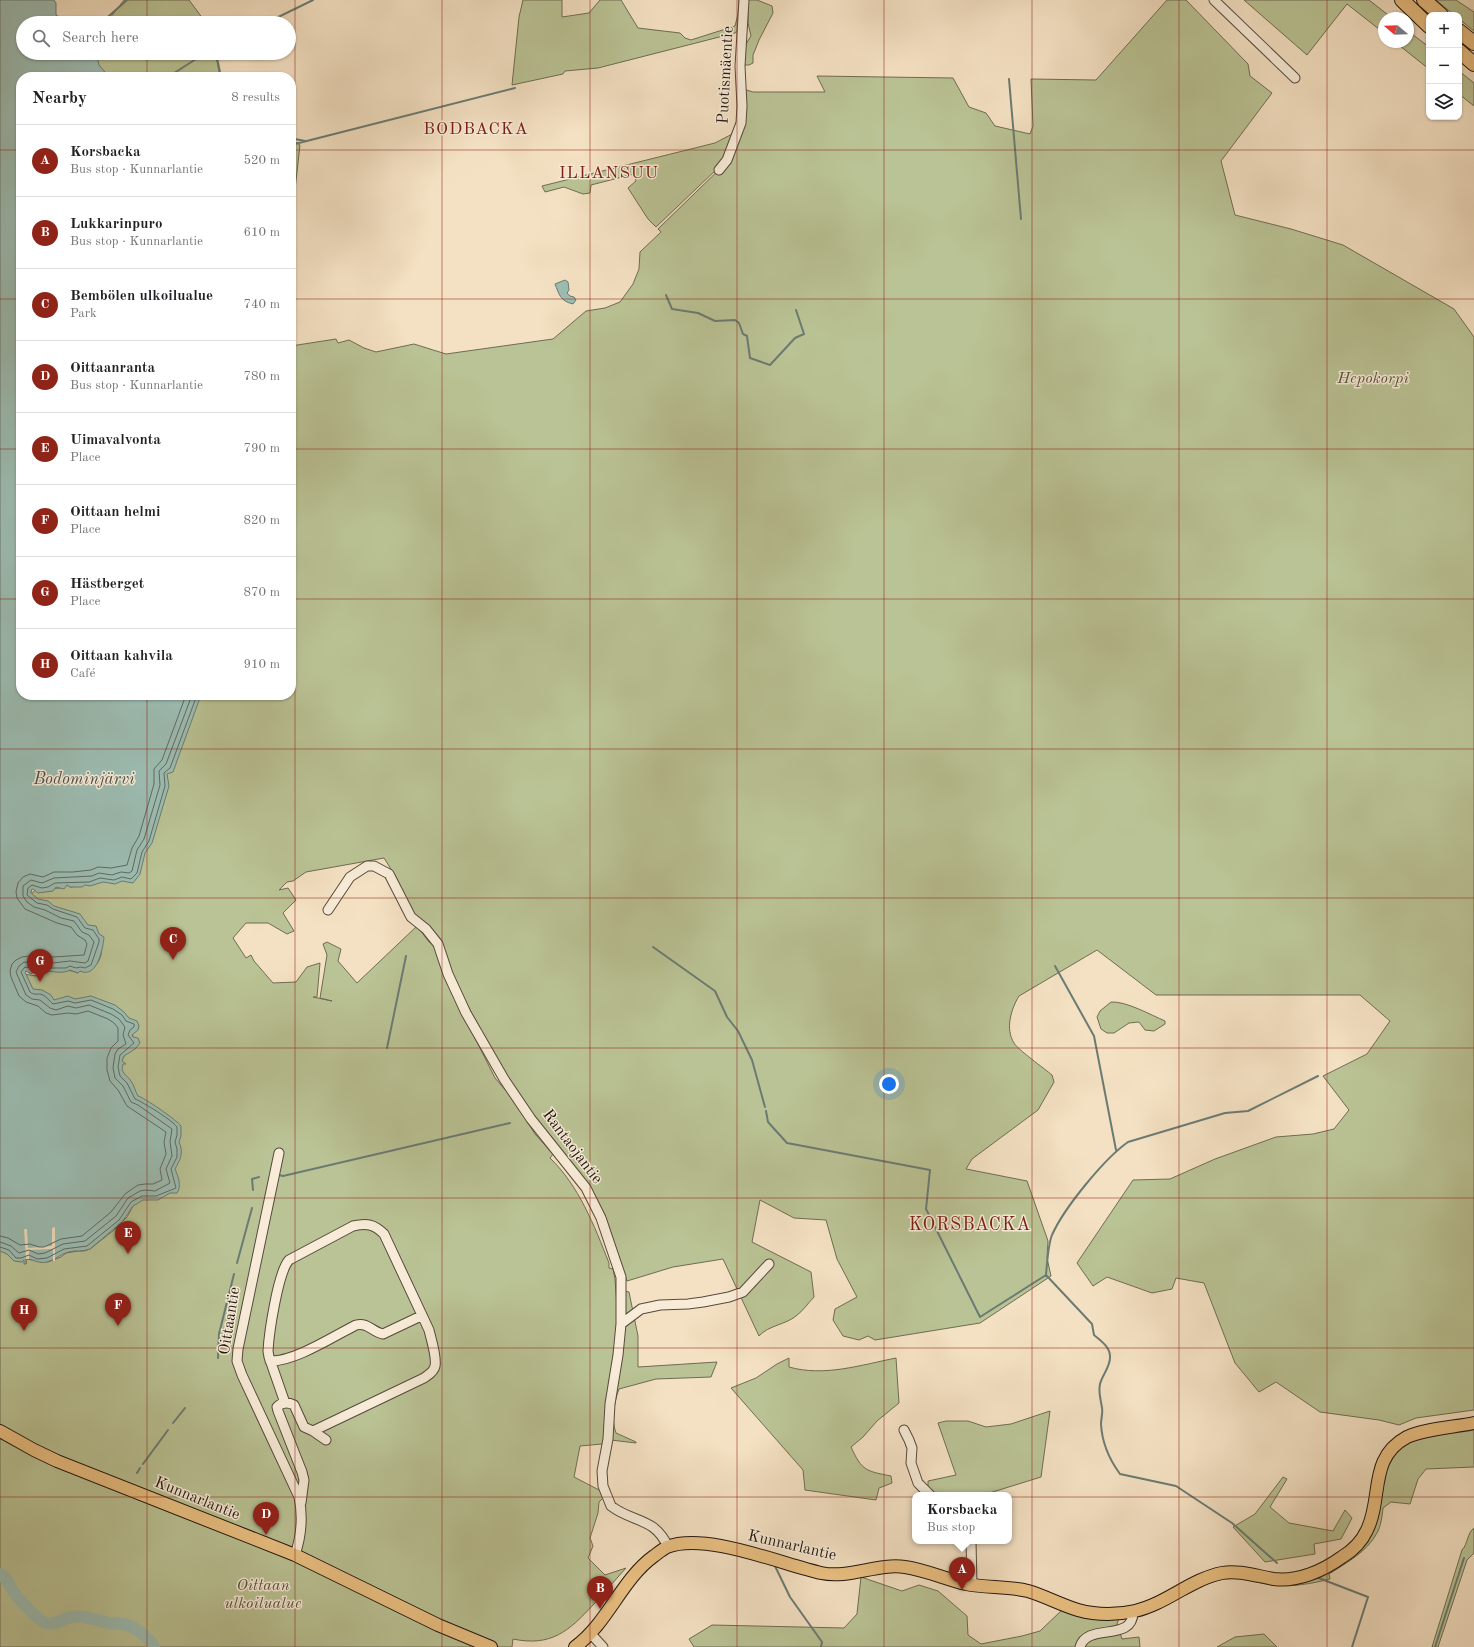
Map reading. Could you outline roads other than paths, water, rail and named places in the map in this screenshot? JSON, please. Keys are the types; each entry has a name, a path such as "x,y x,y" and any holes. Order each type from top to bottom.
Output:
{"highway":[{"path":"1402,0 1426,23"},
{"path":"1424,0 1438,12"},
{"path":"1462,33 1474,43"},
{"path":"1462,54 1474,64"}],"main road":[{"name":"Kunnarlantie","path":"576,1647 591,1634 633,1576 647,1561 668,1547 679,1544 715,1545 736,1549 826,1574 846,1574 887,1566 907,1567 972,1585 1027,1591 1078,1610 1101,1614 1133,1612 1153,1606 1208,1576 1224,1573 1246,1573 1276,1579 1291,1580 1306,1576 1322,1569 1343,1557 1360,1542 1367,1530 1373,1512 1378,1472 1383,1460 1392,1449 1406,1438 1418,1433 1474,1423"},
{"name":"Kunnarlantie","path":"0,1431 57,1461 295,1555 438,1625 491,1647"}],"street":[{"name":"Puotismäentie","path":"719,170 727,160 741,123 742,106 740,66 744,0"},
{"path":"1214,0 1295,78"},
{"name":"Rantaojantie","path":"328,910 350,877 367,866 374,866 389,874 411,917 426,929 438,944 448,974 466,1013 504,1079 531,1119 586,1188 601,1218 621,1277 621,1324 618,1355 610,1404 608,1439 602,1471 603,1486 611,1506 653,1527 663,1536 668,1547"},
{"name":"Oittaantie","path":"279,1153 238,1349 237,1361 242,1375 299,1497 301,1504 301,1531 295,1555"},
{"path":"286,1403 270,1361 268,1351 268,1343 281,1278 286,1264 289,1260 353,1226 370,1224 378,1228 384,1234 421,1316 429,1330 435,1366 424,1378 314,1431"},
{"path":"621,1324 641,1309 660,1304 688,1304 703,1302 729,1297 743,1292 769,1264"},
{"path":"270,1361 278,1361 297,1355 356,1325 366,1324 376,1332 383,1334 421,1316"},
{"path":"301,1504 304,1491 303,1476 278,1411 280,1404 286,1403 294,1405 304,1427 314,1431 326,1440"},
{"path":"904,1430 910,1440 912,1448 910,1463 918,1483 927,1492"},
{"path":"971,1544 972,1585"},
{"path":"1080,1647 1087,1636 1124,1628 1130,1624 1133,1619 1133,1612"},
{"path":"591,1634 602,1647"}],"water":[{"name":"Bodominjärvi","path":"0,0 54,0 56,3 56,15 58,16 16,16 16,60 98,60 99,65 105,72 16,72 16,700 199,700 173,772 167,774 169,786 152,843 145,853 140,874 133,883 122,881 115,884 103,882 90,886 85,885 82,887 70,887 67,885 64,889 56,887 53,891 38,893 33,889 31,890 32,892 30,892 38,899 48,901 54,906 80,914 88,925 96,926 99,934 104,937 98,962 95,967 91,971 80,971 78,973 70,970 56,972 43,969 42,971 37,970 31,974 26,971 25,972 33,989 42,990 51,995 54,1000 68,996 75,999 91,996 115,1005 129,1018 137,1021 139,1026 138,1030 132,1035 133,1037 138,1038 140,1043 135,1049 124,1056 122,1061 126,1064 123,1064 122,1069 132,1083 138,1096 160,1109 181,1126 181,1136 179,1142 181,1153 175,1169 179,1181 177,1193 170,1193 158,1200 143,1200 133,1206 122,1222 90,1249 68,1252 47,1262 26,1259 26,1264 24,1264 24,1260 22,1262 14,1261 7,1254 0,1251"},
{"path":"565,280 568,282 569,290 567,293 576,300 573,304 563,299 555,284"}],"waterway":[{"path":"109,16 127,0"},
{"path":"280,16 313,0"},
{"path":"176,72 194,60"},
{"path":"217,60 220,72"},
{"path":"1009,79 1021,219"},
{"path":"296,144 515,88"},
{"path":"296,139 305,141"},
{"path":"666,295 672,309 698,313 715,321 735,320 739,323 743,334 747,336 750,358 770,365 795,338 804,334 796,310"},
{"path":"653,947 715,991 727,1017 738,1031 752,1060 765,1107"},
{"path":"387,1048 406,956"},
{"path":"1055,966 1094,1036 1116,1150"},
{"path":"766,1111 768,1122 787,1143 930,1170 926,1209 980,1317 1046,1275 1052,1235 1066,1211 1097,1172 1118,1150 1128,1142 1225,1113 1248,1111 1318,1076"},
{"path":"279,1175 283,1176 510,1123"},
{"path":"253,1190 252,1179 259,1177"},
{"path":"237,1263 252,1208"},
{"path":"218,1358 219,1334 234,1274"},
{"path":"1046,1275 1092,1324 1094,1335 1104,1344 1110,1353 1110,1360 1099,1387 1102,1410 1101,1424 1107,1450 1120,1474 1176,1486 1232,1523 1277,1563"},
{"path":"173,1423 185,1408"},
{"path":"143,1464 168,1430"},
{"path":"137,1473 140,1468"},
{"path":"1435,1647 1464,1558"},
{"path":"774,1564 790,1597 822,1642 821,1647"},
{"path":"0,1574 6,1579 13,1591 33,1614 46,1623 56,1623 68,1618 81,1617 108,1623 128,1625 141,1632 154,1647"},
{"path":"1316,1577 1368,1597 1352,1647"}],"place":[{"name":"Bembölen ulkoilualue","path":"173,960"},
{"name":"Hästberget","path":"40,982"},
{"name":"Uimavalvonta","path":"128,1254"},
{"name":"Oittaan helmi","path":"118,1326"},
{"name":"Oittaan kahvila","path":"24,1331"},
{"name":"Oittaanranta","path":"266,1535"},
{"name":"Korsbacka","path":"962,1590"},
{"name":"Lukkarinpuro","path":"600,1609"}],"district":[{"name":"BODBACKA","path":"476,129"},
{"name":"ILLANSUU","path":"609,173"},
{"name":"KORSBACKA","path":"970,1225"}],"park label":[{"name":"Hepokorpi","path":"1373,379"},
{"name":"Oittaan ulkoilualue","path":"263,1595"}]}
